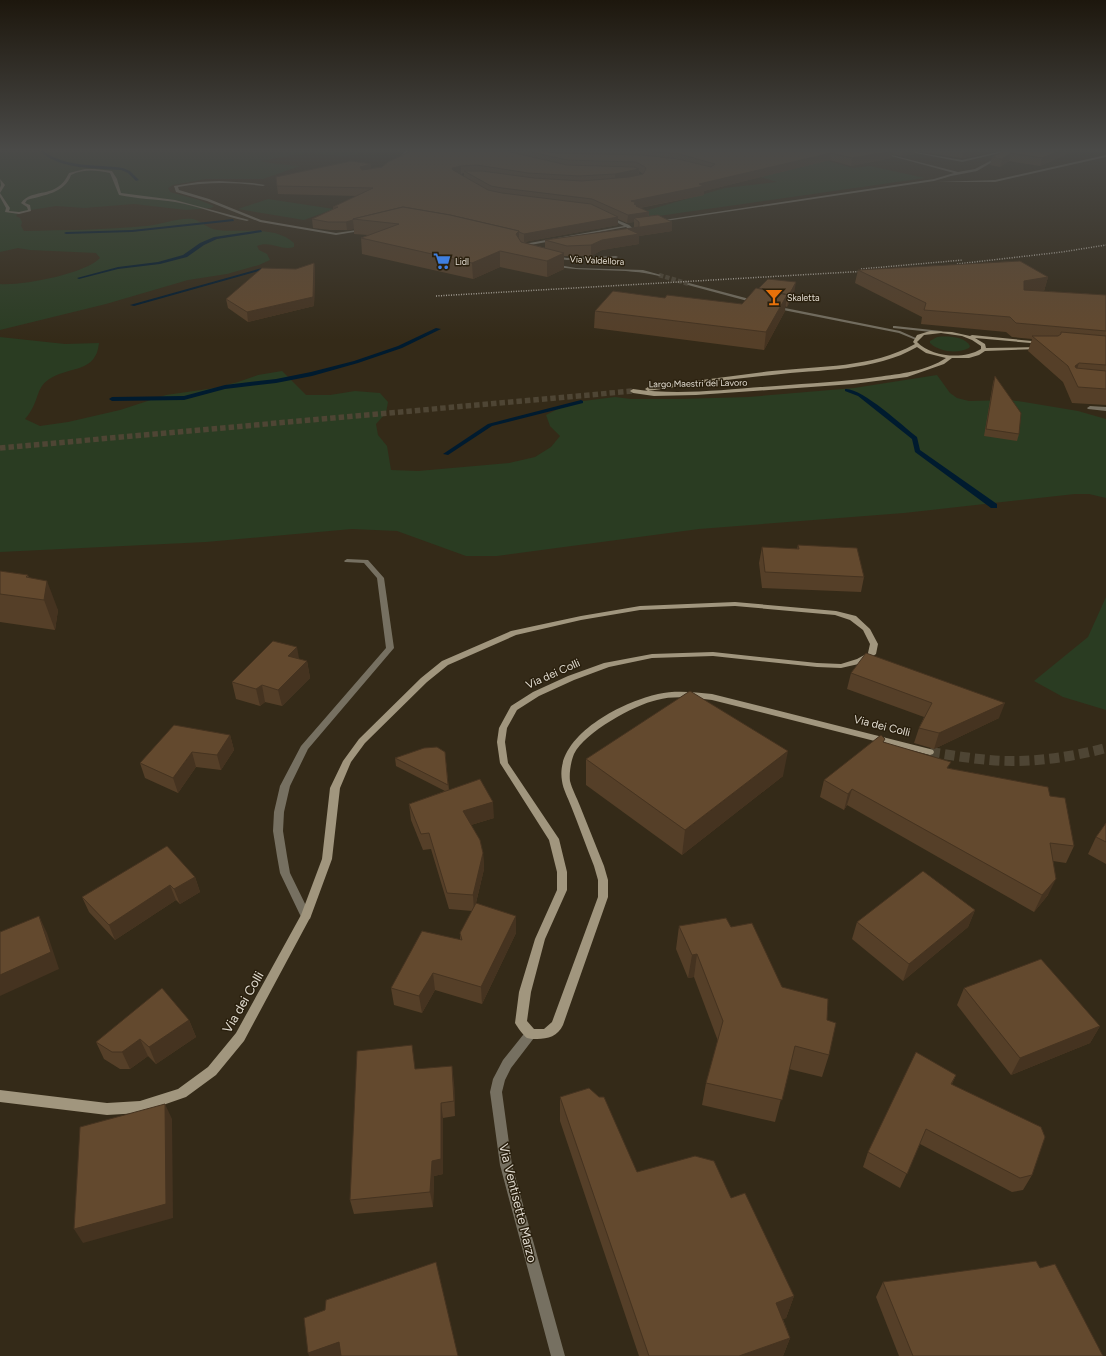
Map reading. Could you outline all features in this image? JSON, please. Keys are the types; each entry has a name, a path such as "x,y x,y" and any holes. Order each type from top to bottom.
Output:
{"street":[{"path":"220,214 336,234 347,234 370,228"},
{"path":"243,214 260,221"},
{"path":"603,214 627,226 637,234 629,235"},
{"path":"651,223 709,214"},
{"path":"521,252 522,244 635,225"},
{"name":"Via Valdellora","path":"548,254 555,258 567,259 616,257"},
{"name":"Via Valdellora","path":"550,264 576,269 643,271 659,275"},
{"path":"689,284 758,303"},
{"path":"772,306 900,332 916,339"},
{"path":"858,324 1046,343"},
{"path":"916,339 924,334 941,332"},
{"path":"963,335 979,341 983,345 984,350"},
{"path":"916,339 917,345"},
{"name":"Largo Maestri del Lavoro","path":"952,356 942,363 907,376 853,382 696,393 654,394 633,391 771,373 862,364 891,358 909,351 917,345 931,352 952,356 970,356 984,350 1043,348"},
{"path":"1090,408 1106,409"},
{"path":"306,916 285,873 278,832 278,812 285,786 304,748 390,648 380,578 366,561 347,561"},
{"name":"Via dei Colli","path":"0,1096 107,1109 140,1107 182,1093 212,1071 240,1037 306,916 327,859 335,788 347,761 362,741 424,680 445,663 514,633 580,618 640,608 734,604 836,613 853,618 866,629 874,644 872,654 860,661 841,666 817,665 713,654 652,656 607,665 571,678 536,694 514,708 503,728 501,742 504,763 554,839 562,872 562,890 540,939 524,992 521,1023 531,1034 546,1034 557,1025 603,897 599,866 566,781 566,768 570,752 579,739 590,731 636,703 658,697 683,694 712,697 930,752"},
{"name":"Via Ventisette Marzo","path":"531,1034 507,1064 499,1078 496,1092 506,1165 558,1356"}],"green space":[{"path":"0,214 17,214 16,216 20,218 22,222 21,226 24,231 85,230 131,227 193,219 218,230 268,232 286,237 294,243 294,247 289,248 266,244 257,246 259,250 267,254 270,260 259,265 227,274 188,280 106,304 0,330 0,284 22,283 52,278 81,269 100,258 96,253 30,250 18,248 0,252"},
{"path":"270,214 320,214 304,220"},
{"path":"638,214 670,214 630,220"},
{"path":"0,337 65,344 99,343 97,353 88,364 59,374 46,381 43,385 32,409 25,419 40,426 68,422 120,410 166,395 215,388 258,375 282,371 306,395 330,395 355,391 380,393 388,402 386,413 376,424 378,435 387,446 391,470 418,471 509,463 535,457 551,447 560,436 550,426 546,415 562,407 583,401 615,397 631,399 680,399 748,397 854,388 937,375 950,393 957,398 969,401 1010,400 1078,411 1106,419 1106,498 1089,494 1075,494 904,513 699,529 497,556 466,556 397,531 352,529 206,542 0,552"},
{"path":"937,337 960,338 970,346 965,350 960,351 943,350 930,343 930,341"},
{"path":"1106,597 1106,710 1063,697 1034,681 1088,637"}],"building":[{"path":"322,214 373,214 346,222 328,222 312,219"},
{"path":"373,214 446,214 519,231 516,234 521,242 564,253 547,261 500,251 472,263 361,238 399,224 353,219"},
{"path":"446,214 612,214 618,217 524,234 519,231"},
{"path":"658,215 672,222 628,229 639,234 602,240 591,245 567,246 545,240 639,227 639,222 634,218"},
{"path":"1020,261 1048,277 1024,281 1024,290 1106,295 1106,331 1016,323 1010,317 924,310 926,303 858,270"},
{"path":"314,263 313,297 247,312 226,299 262,268 296,269"},
{"path":"768,279 796,282 789,295 759,288"},
{"path":"756,288 787,295 766,332 595,311 613,291 665,298 667,295 742,304"},
{"path":"1061,332 1106,336 1106,365 1079,363 1075,366 1076,368 1106,371 1106,389 1078,387 1068,366 1032,336 1058,336"},
{"path":"995,376 1021,413 1019,434 986,429"},
{"path":"798,545 857,548 864,577 765,572 762,547 799,549"},
{"path":"0,571 28,575 26,577 47,581 44,600 0,594"},
{"path":"273,641 297,647 288,656 307,661 278,690 262,685 256,689 232,682"},
{"path":"866,653 1005,703 939,733 919,728 932,703 851,673"},
{"path":"690,691 788,751 685,830 586,759"},
{"path":"174,725 230,735 217,755 192,752 173,778 140,763"},
{"path":"881,735 885,739 883,742 951,762 947,768 1048,787 1050,796 1065,798 1074,846 1050,843 1056,879 1042,895 852,789 848,794 824,780"},
{"path":"437,747 445,752 448,785 395,758 424,748"},
{"path":"480,779 493,802 463,811 480,840 483,853 473,895 447,893 429,833 421,834 409,804"},
{"path":"1106,823 1106,842 1096,837"},
{"path":"167,846 195,877 174,889 170,885 109,925 82,897"},
{"path":"923,871 975,910 909,964 857,922"},
{"path":"476,903 516,916 481,987 433,973 419,996 391,988 422,931 462,940 460,933"},
{"path":"39,916 51,952 0,975 0,932"},
{"path":"726,918 731,927 752,923 782,987 828,999 827,1020 836,1023 829,1055 795,1046 782,1100 706,1083 723,1021 697,954 692,955 679,926"},
{"path":"1041,959 1100,1026 1020,1058 964,988"},
{"path":"162,988 189,1020 149,1047 140,1039 122,1052 112,1052 96,1042"},
{"path":"412,1045 415,1069 452,1066 454,1101 441,1103 441,1159 432,1161 430,1192 350,1200 357,1051"},
{"path":"916,1052 956,1075 951,1084 1041,1127 1045,1137 1032,1175 1020,1178 926,1129 907,1174 868,1152"},
{"path":"589,1088 599,1097 604,1097 637,1172 695,1156 714,1161 731,1198 745,1193 794,1296 776,1303 790,1338 739,1356 649,1356 560,1097"},
{"path":"165,1104 166,1204 74,1229 80,1127"},
{"path":"1036,1261 1040,1268 1055,1264 1103,1356 913,1356 883,1282"},
{"path":"436,1262 458,1356 341,1356 339,1342 308,1353 304,1318 325,1310 326,1300"}],"waterway":[{"path":"66,233 132,231 233,220"},
{"path":"79,278 118,268 158,263 185,256 202,244 216,238 261,231"},
{"path":"132,305 264,269"},
{"path":"112,399 184,398 225,387 276,381 312,374 356,362 400,347 438,329"},
{"path":"847,390 860,395 915,438 917,451 994,506"},
{"path":"446,454 490,425 581,402"}],"tunnel":[{"path":"659,275 689,284"},
{"path":"0,448 633,391"},
{"path":"930,752 981,759 1024,761 1059,758 1106,748"}],"railway":[{"path":"957,264 1062,252 1106,245"},
{"path":"861,269 963,260"},
{"path":"436,296 868,271"}],"place":[{"name":"Lidl","path":"442,261"},
{"name":"Skaletta","path":"774,297"}]}
